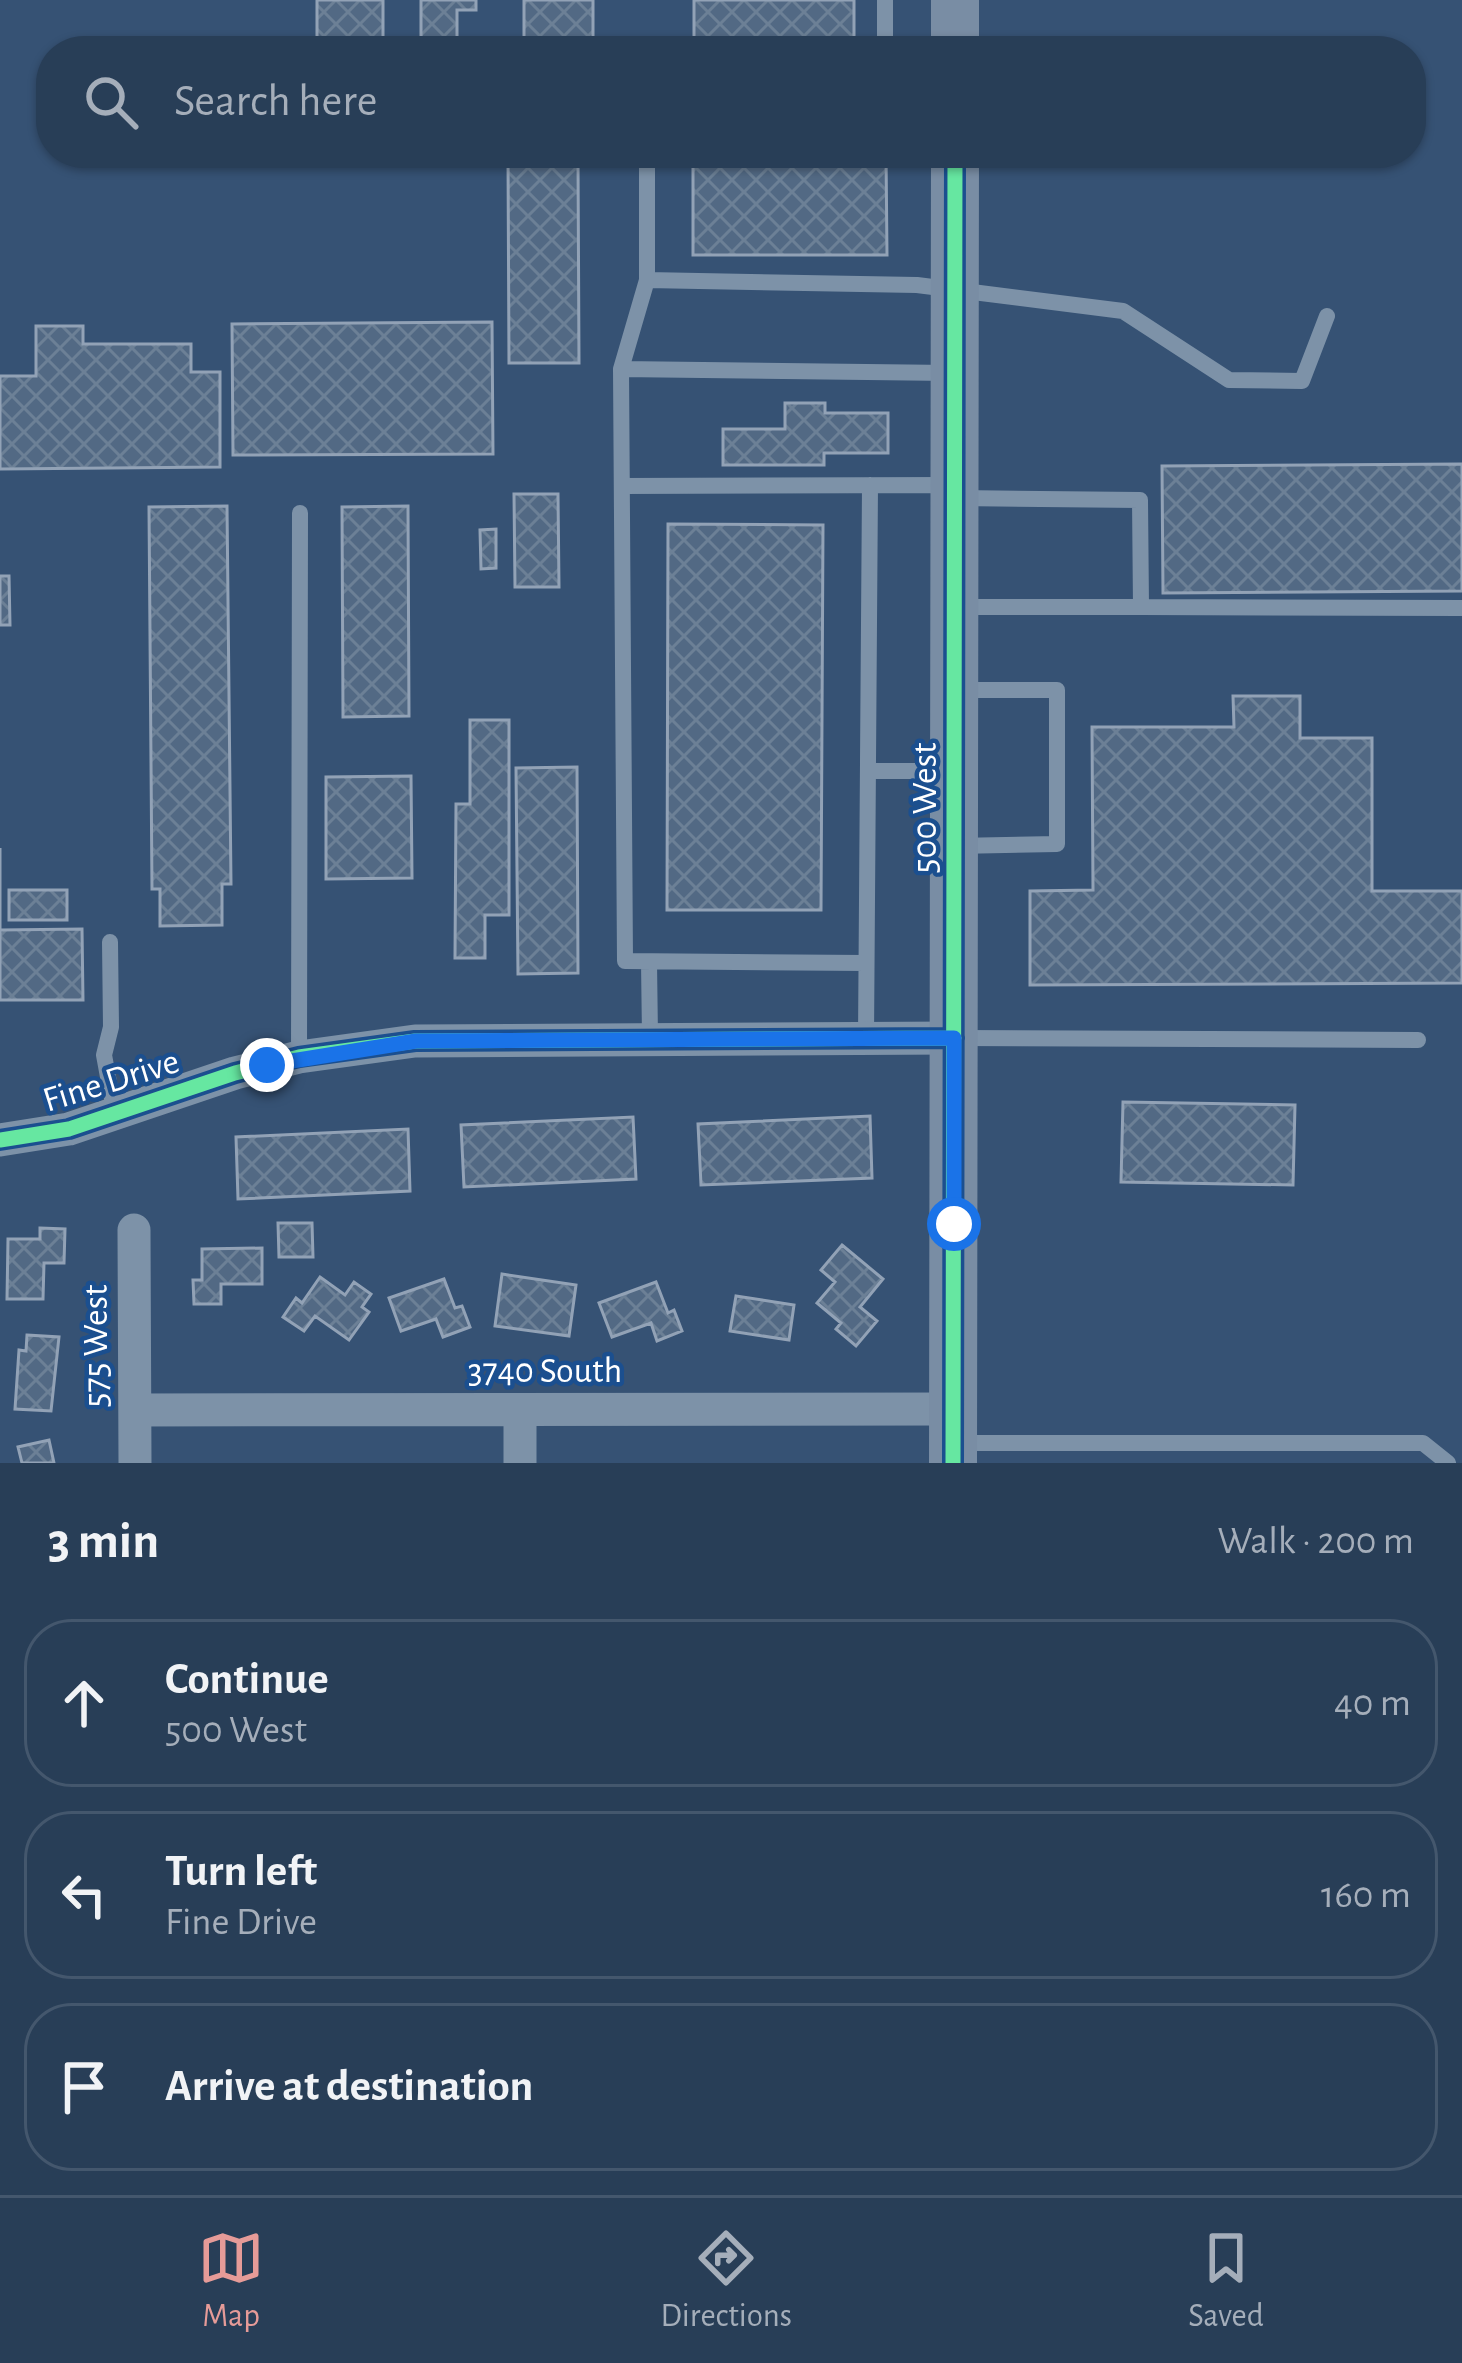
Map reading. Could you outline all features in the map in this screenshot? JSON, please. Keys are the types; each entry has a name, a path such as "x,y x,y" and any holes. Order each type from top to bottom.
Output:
{"main road":[{"path":"955,0 955,36"},
{"name":"500 West","path":"954,1439 955,168"}],"street":[{"name":"Fine Drive","path":"0,1140 69,1129 235,1073 299,1057 416,1041 954,1038"},
{"name":"575 West","path":"134,1229 135,1463"},
{"name":"3740 South","path":"135,1410 520,1410 954,1439"},
{"path":"520,1410 520,1463"}],"lane":[{"path":"885,0 885,36"},
{"path":"646,168 646,280 621,369 625,962 866,963"},
{"path":"646,280 917,285 1123,311 1229,380 1302,381 1327,316"},
{"path":"621,369 955,373"},
{"path":"622,486 870,485 1140,500 1141,607"},
{"path":"866,1038 870,485"},
{"path":"299,1057 300,513"},
{"path":"955,608 1462,608"},
{"path":"955,691 1057,689 1057,844 955,846"},
{"path":"870,771 955,771"},
{"path":"110,942 111,1028 104,1055 115,1115"},
{"path":"649,962 650,1037"},
{"path":"954,1038 1418,1040"},
{"path":"954,1439 1423,1443 1448,1463"}],"building":[{"path":"317,0 383,0 383,36 317,36"},
{"path":"421,0 476,0 476,10 457,10 457,36 421,36"},
{"path":"524,0 593,0 593,36 524,36"},
{"path":"694,0 854,0 854,36 694,36"},
{"path":"508,168 578,168 579,363 509,363"},
{"path":"693,168 886,168 887,255 693,255"},
{"path":"492,322 493,454 233,455 232,324"},
{"path":"36,326 83,326 83,344 191,344 191,372 220,372 220,467 0,469 0,376 36,376"},
{"path":"785,403 825,403 825,413 888,413 888,453 824,453 824,465 723,465 723,429 785,429"},
{"path":"1462,464 1462,591 1163,593 1162,466"},
{"path":"514,494 558,494 559,587 515,587"},
{"path":"227,506 231,884 222,884 222,925 160,926 160,889 152,889 149,507"},
{"path":"408,506 409,716 343,717 342,507"},
{"path":"668,524 823,525 821,910 667,910"},
{"path":"496,529 496,568 481,569 480,530"},
{"path":"0,576 9,576 10,625 0,625"},
{"path":"1233,696 1300,696 1300,738 1372,738 1372,891 1462,891 1462,983 1030,985 1030,891 1093,890 1092,727 1234,727"},
{"path":"470,720 509,720 509,915 485,915 485,958 455,958 456,804 470,804"},
{"path":"577,767 578,973 518,974 516,768"},
{"path":"411,776 412,878 326,879 326,777"},
{"path":"9,890 67,890 67,920 9,920"},
{"path":"82,929 83,1000 0,1000 0,930"},
{"path":"1123,1102 1295,1105 1293,1185 1121,1182"},
{"path":"870,1116 872,1178 701,1185 698,1124"},
{"path":"633,1117 636,1179 464,1187 461,1125"},
{"path":"408,1129 410,1191 238,1199 236,1137"},
{"path":"278,1223 312,1223 313,1257 279,1257"},
{"path":"40,1228 65,1229 64,1263 44,1263 43,1299 7,1299 8,1239 40,1239"},
{"path":"842,1245 883,1279 860,1307 877,1321 856,1346 836,1329 841,1323 817,1303 835,1282 821,1270"},
{"path":"262,1248 262,1284 221,1284 221,1304 194,1304 193,1280 202,1280 202,1249"},
{"path":"502,1274 576,1285 569,1336 495,1326"},
{"path":"320,1277 345,1295 354,1282 371,1294 362,1307 369,1312 349,1340 315,1316 304,1331 283,1317 296,1298 302,1303"},
{"path":"444,1279 455,1308 462,1306 470,1327 443,1337 436,1319 401,1331 389,1298"},
{"path":"656,1282 668,1313 674,1310 682,1331 657,1341 651,1323 612,1337 599,1303"},
{"path":"736,1296 794,1305 789,1340 730,1331"},
{"path":"27,1335 59,1337 51,1411 15,1409 19,1350 26,1351"},
{"path":"49,1440 54,1463 22,1463 18,1447"}],"cycle path":[{"path":"953,1463 955,168"},
{"path":"0,1140 69,1129 235,1073 299,1057 415,1041 954,1038"}],"route":[{"path":"267,1065 416,1041 954,1038 954,1224"}]}
